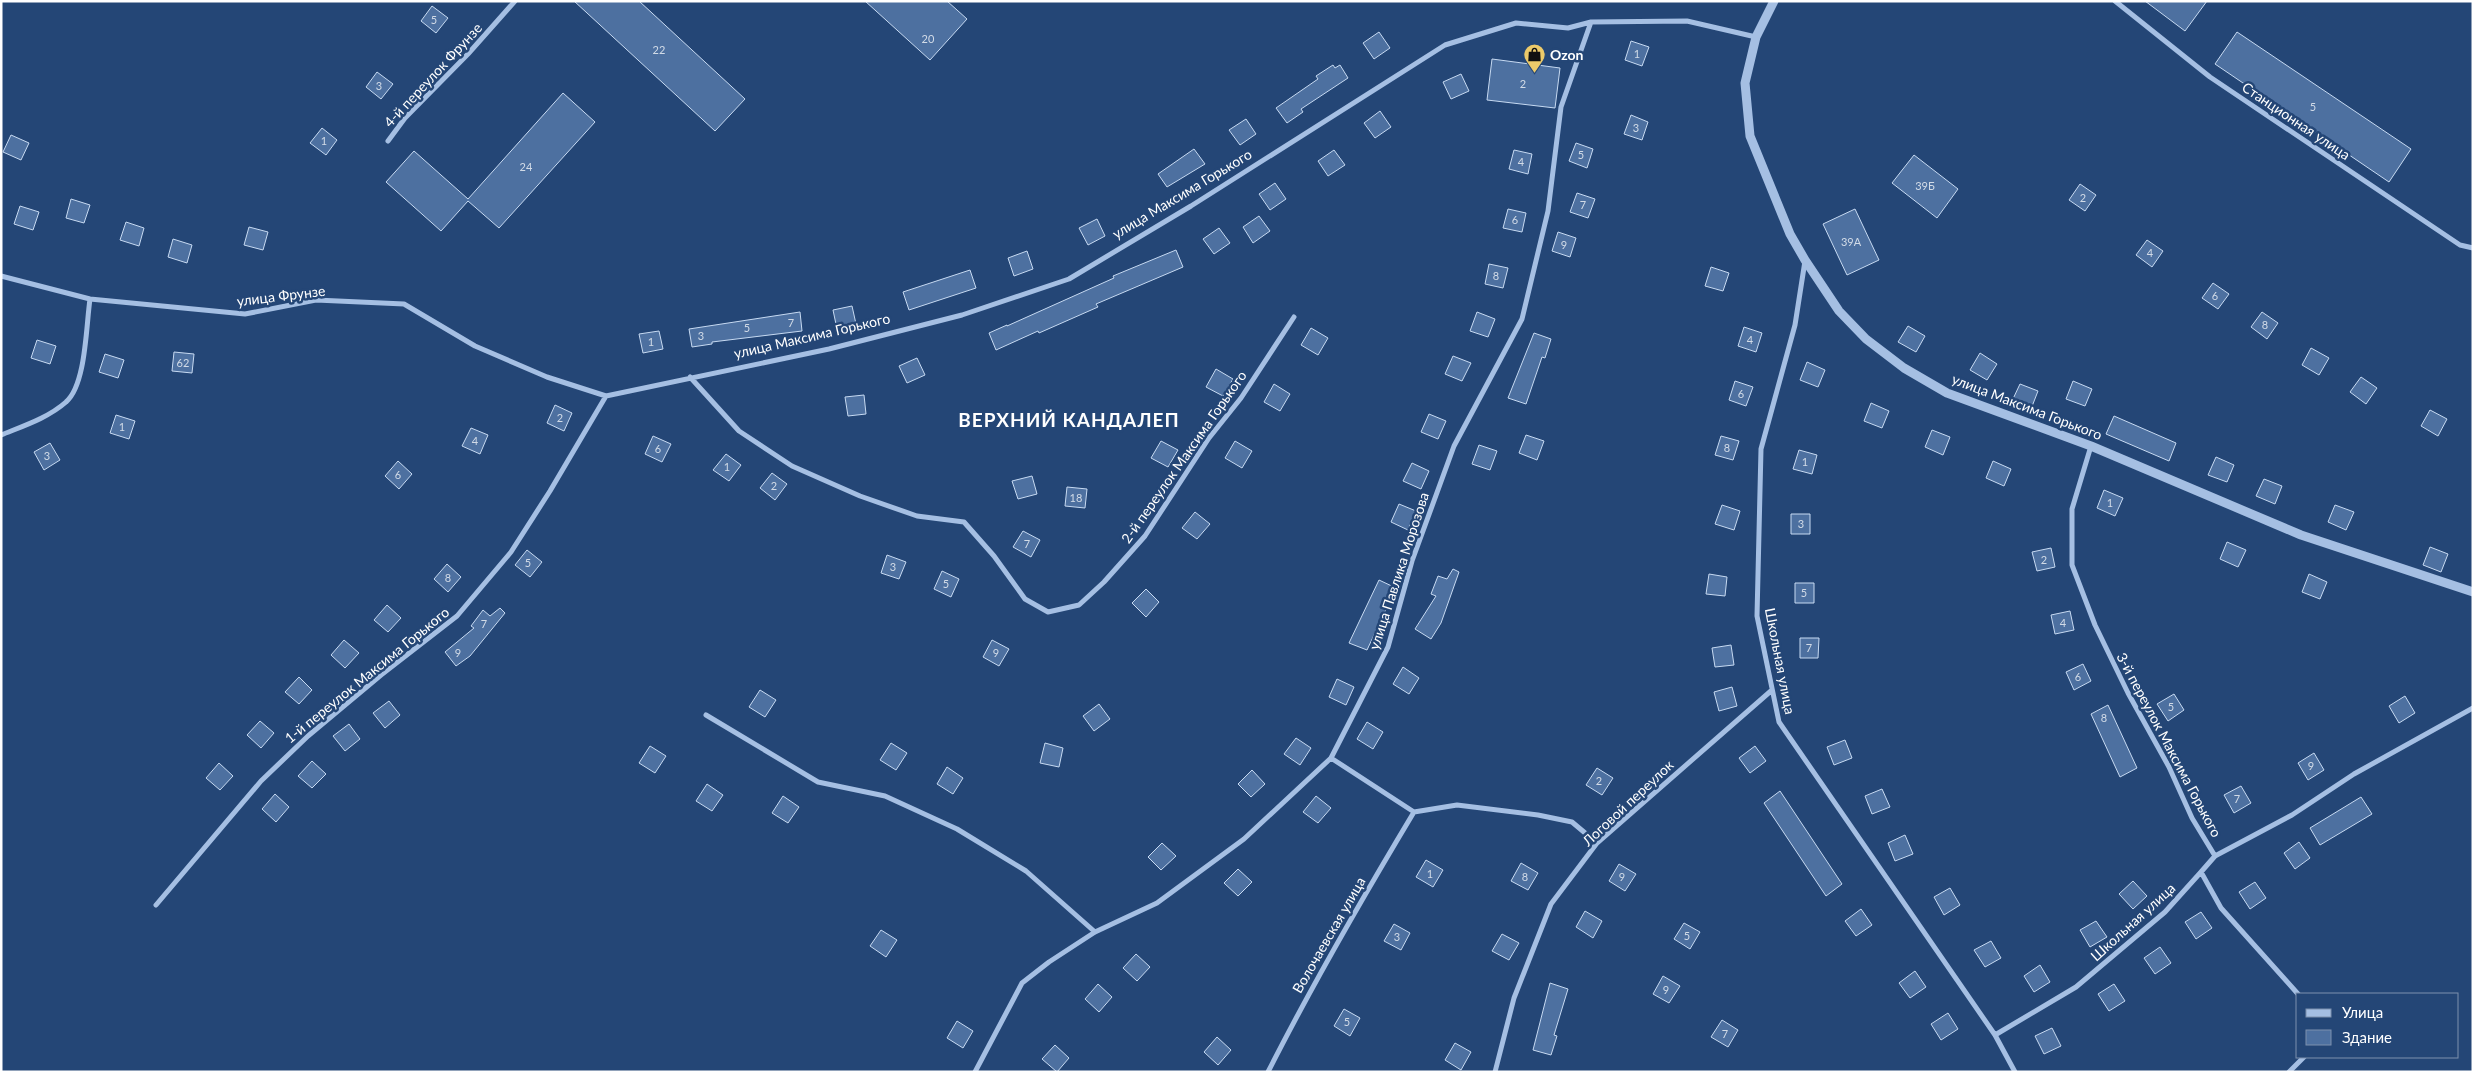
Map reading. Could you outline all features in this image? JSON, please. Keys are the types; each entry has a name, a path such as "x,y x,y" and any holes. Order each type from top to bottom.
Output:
{"street":[{"name":"4-й переулок Фрунзе","path":"388,141 405,118 468,54 515,1"},
{"name":"улица Максима Горького","path":"1774,1 1756,38 1746,83 1750,136 1790,234 1839,311 1866,339 1904,368 1947,392 2091,446 2300,535 2473,592"},
{"name":"Станционная улица","path":"2115,1 2210,77 2460,245 2473,248"},
{"name":"улица Максима Горького","path":"606,396 829,349 905,330 962,315 1069,279 1191,206 1445,45 1516,23 1568,28 1591,22 1687,21 1756,38"},
{"name":"улица Павлика Морозова","path":"975,1072 1022,983 1049,962 1094,932 1157,903 1244,840 1331,758 1388,647 1412,561 1454,446 1522,319 1548,211 1561,107 1591,22"},
{"name":"Школьная улица","path":"1805,260 1795,324 1761,449 1757,616 1779,722 1994,1035 2015,1072"},
{"name":"улица Фрунзе","path":"1,276 90,299 245,314 316,300 404,304 475,346 547,376 606,396"},
{"path":"1,435 53,412 73,395 80,377 90,299"},
{"name":"2-й переулок Максима Горького","path":"690,377 739,431 792,466 860,496 917,516 964,522 994,556 1025,599 1048,612 1079,605 1104,582 1145,536 1210,438 1241,398 1294,317"},
{"name":"1-й переулок Максима Горького","path":"156,905 261,780 308,736 381,675 457,616 511,552 550,491 606,396"},
{"name":"3-й переулок Максима Горького","path":"2091,446 2072,509 2072,565 2095,625 2128,693 2169,767 2192,818 2215,856 2292,815 2354,774 2473,708"},
{"name":"Логовой переулок","path":"1495,1072 1514,998 1551,904 1596,843 1772,690"},
{"path":"706,715 818,782 885,796 957,829 1026,871 1094,932"},
{"path":"1331,758 1414,812 1458,805 1538,815 1572,822 1596,843"},
{"name":"Волочаевская улица","path":"1268,1072 1296,1016 1352,916 1414,812"},
{"name":"Школьная улица","path":"1994,1035 2076,987 2164,912 2215,856"},
{"path":"2201,872 2221,908 2297,993"},
{"path":"2288,1072 2303,1058"}],"building":[{"path":"574,1 639,1 745,99 715,131"},
{"path":"865,1 947,1 967,19 930,60"},
{"path":"2145,1 2207,1 2185,31"},
{"path":"432,6 448,18 436,33 421,21"},
{"path":"1379,32 1390,48 1374,59 1363,43"},
{"path":"2237,32 2411,149 2389,182 2215,64"},
{"path":"1631,41 1649,47 1642,66 1625,60"},
{"path":"1492,59 1560,68 1555,108 1487,100"},
{"path":"1333,65 1335,68 1340,65 1348,78 1301,109 1303,112 1287,123 1276,108 1318,79 1316,76"},
{"path":"377,72 393,84 381,99 366,87"},
{"path":"1461,74 1469,91 1451,99 1443,82"},
{"path":"563,93 595,122 499,228 468,201 441,231 386,182 414,151 468,199"},
{"path":"1380,111 1391,127 1375,138 1364,123"},
{"path":"1631,115 1648,122 1642,140 1624,134"},
{"path":"1246,119 1256,134 1240,145 1229,130"},
{"path":"322,128 337,140 326,155 310,143"},
{"path":"11,135 29,143 21,160 3,152"},
{"path":"1576,143 1593,149 1587,168 1569,161"},
{"path":"1194,149 1205,164 1167,187 1158,174"},
{"path":"1334,150 1345,165 1328,176 1318,161"},
{"path":"1514,150 1532,154 1528,174 1509,169"},
{"path":"1914,155 1958,189 1937,218 1892,183"},
{"path":"1275,183 1286,199 1270,210 1259,194"},
{"path":"2080,184 2096,195 2085,211 2069,200"},
{"path":"1577,193 1595,199 1588,218 1570,212"},
{"path":"71,199 90,205 84,223 66,218"},
{"path":"20,206 39,212 33,230 14,224"},
{"path":"1508,209 1526,213 1522,232 1503,228"},
{"path":"1855,209 1879,260 1847,275 1823,224"},
{"path":"1259,216 1270,231 1253,243 1243,227"},
{"path":"1097,219 1105,236 1088,245 1079,228"},
{"path":"126,222 144,228 139,246 120,240"},
{"path":"249,227 268,232 263,250 244,245"},
{"path":"1219,228 1230,243 1214,254 1203,239"},
{"path":"1558,232 1576,238 1570,257 1552,251"},
{"path":"173,239 192,245 187,263 168,257"},
{"path":"2147,240 2163,251 2152,267 2136,255"},
{"path":"1176,250 1183,267 1096,304 1098,307 996,350 989,333 1114,278 1113,276"},
{"path":"1027,251 1033,269 1014,276 1008,258"},
{"path":"1489,264 1508,268 1503,288 1485,284"},
{"path":"1711,267 1729,273 1723,291 1705,286"},
{"path":"970,270 976,288 909,310 903,292"},
{"path":"2213,283 2229,294 2218,309 2202,298"},
{"path":"852,306 856,324 837,329 833,310"},
{"path":"800,312 802,331 712,342 712,344 692,347 689,329"},
{"path":"1477,312 1495,319 1488,337 1470,331"},
{"path":"2262,312 2278,323 2267,339 2251,327"},
{"path":"1908,326 1925,336 1916,352 1898,342"},
{"path":"1744,327 1762,333 1756,352 1738,346"},
{"path":"1311,328 1328,338 1318,355 1301,345"},
{"path":"659,331 663,349 643,353 639,334"},
{"path":"1534,333 1551,339 1545,358 1542,357 1526,404 1508,398"},
{"path":"37,340 56,346 50,364 31,358"},
{"path":"2311,348 2329,358 2319,375 2302,365"},
{"path":"174,352 194,354 192,373 172,371"},
{"path":"1980,353 1997,364 1987,380 1970,370"},
{"path":"105,354 124,360 118,378 99,372"},
{"path":"1453,356 1471,363 1462,381 1445,374"},
{"path":"917,358 925,375 907,383 899,366"},
{"path":"1807,362 1825,370 1818,387 1800,380"},
{"path":"1216,369 1233,379 1223,396 1206,387"},
{"path":"2361,377 2377,388 2366,404 2350,392"},
{"path":"1735,381 1753,387 1746,406 1729,400"},
{"path":"2073,381 2092,389 2085,406 2066,399"},
{"path":"1274,384 1290,394 1280,411 1264,402"},
{"path":"2020,384 2038,391 2031,409 2012,401"},
{"path":"864,395 866,414 848,416 845,397"},
{"path":"1871,403 1889,411 1882,428 1864,421"},
{"path":"555,405 572,413 564,431 547,423"},
{"path":"2430,410 2447,419 2438,436 2421,426"},
{"path":"1429,414 1446,421 1438,439 1421,432"},
{"path":"116,415 135,421 129,439 110,433"},
{"path":"2114,416 2176,443 2169,461 2106,434"},
{"path":"471,428 488,435 480,454 462,446"},
{"path":"1932,430 1950,437 1943,455 1925,447"},
{"path":"1526,435 1544,441 1537,460 1519,453"},
{"path":"653,436 671,444 662,462 645,454"},
{"path":"1721,436 1739,441 1733,460 1715,455"},
{"path":"1161,441 1178,450 1168,467 1151,458"},
{"path":"1235,441 1252,451 1242,468 1225,458"},
{"path":"50,443 60,460 44,470 34,452"},
{"path":"1479,445 1497,451 1490,470 1472,464"},
{"path":"1799,450 1817,455 1812,474 1793,469"},
{"path":"726,454 741,465 729,481 713,470"},
{"path":"2216,457 2234,465 2227,482 2208,475"},
{"path":"398,461 412,474 399,489 385,476"},
{"path":"1993,461 2011,469 2004,486 1986,478"},
{"path":"1412,463 1429,471 1421,489 1403,481"},
{"path":"772,473 787,484 775,500 760,488"},
{"path":"1032,476 1037,494 1018,499 1012,481"},
{"path":"2264,479 2282,486 2275,504 2256,496"},
{"path":"1067,487 1087,489 1085,508 1065,506"},
{"path":"2104,490 2123,498 2115,516 2097,508"},
{"path":"1399,504 1416,511 1408,530 1391,522"},
{"path":"1722,505 1740,511 1734,530 1715,524"},
{"path":"2335,505 2354,512 2346,530 2328,522"},
{"path":"1195,512 1210,524 1197,539 1182,528"},
{"path":"1791,514 1810,514 1810,534 1791,534"},
{"path":"1023,531 1040,540 1031,557 1013,547"},
{"path":"2227,542 2246,550 2238,567 2220,559"},
{"path":"2430,547 2448,554 2441,572 2423,565"},
{"path":"2051,548 2055,567 2037,571 2032,552"},
{"path":"527,550 542,562 530,577 515,565"},
{"path":"887,555 906,562 899,579 881,573"},
{"path":"447,564 461,577 448,592 434,579"},
{"path":"1453,569 1459,572 1441,623 1431,639 1415,629 1436,596 1431,594 1438,576 1447,579"},
{"path":"942,571 959,579 951,597 934,589"},
{"path":"1709,574 1727,577 1725,596 1706,594"},
{"path":"2309,574 2327,582 2320,599 2302,592"},
{"path":"1379,580 1396,588 1367,650 1349,643"},
{"path":"1795,583 1814,583 1814,603 1795,603"},
{"path":"1146,589 1159,602 1146,617 1132,603"},
{"path":"387,605 401,618 388,632 374,620"},
{"path":"500,608 505,613 470,656 456,666 445,652 474,628 471,626 483,610 490,616"},
{"path":"2070,611 2074,630 2055,634 2051,615"},
{"path":"1800,638 1819,638 1818,658 1800,658"},
{"path":"344,640 359,653 345,668 331,655"},
{"path":"992,640 1009,649 999,666 983,657"},
{"path":"1731,645 1734,665 1715,667 1712,648"},
{"path":"2083,664 2091,681 2074,690 2066,672"},
{"path":"1403,667 1419,678 1409,694 1393,684"},
{"path":"299,677 312,690 299,704 285,692"},
{"path":"1337,679 1354,687 1346,705 1329,697"},
{"path":"1732,687 1737,706 1719,711 1714,692"},
{"path":"760,690 776,700 765,717 749,707"},
{"path":"2174,694 2184,710 2168,721 2157,704"},
{"path":"2405,696 2415,713 2399,723 2389,706"},
{"path":"389,701 400,715 385,728 373,713"},
{"path":"1099,704 1110,719 1094,731 1083,716"},
{"path":"2108,705 2137,768 2120,777 2091,714"},
{"path":"260,721 274,733 261,748 247,735"},
{"path":"1367,722 1383,732 1373,749 1357,739"},
{"path":"349,724 360,739 345,751 333,736"},
{"path":"1296,738 1311,748 1300,765 1284,754"},
{"path":"1845,740 1852,758 1834,765 1827,747"},
{"path":"891,743 907,753 896,770 880,760"},
{"path":"1045,743 1063,748 1059,767 1040,763"},
{"path":"650,746 666,756 655,773 639,763"},
{"path":"1755,746 1766,761 1750,773 1739,758"},
{"path":"2314,753 2324,770 2308,780 2298,763"},
{"path":"312,761 326,774 312,788 298,776"},
{"path":"219,763 233,776 220,790 206,778"},
{"path":"947,767 963,778 953,794 937,784"},
{"path":"1597,768 1613,778 1602,795 1586,785"},
{"path":"1252,770 1265,784 1251,797 1238,784"},
{"path":"707,784 723,795 712,811 696,801"},
{"path":"2241,786 2251,803 2234,813 2224,795"},
{"path":"1882,789 1890,807 1872,814 1865,796"},
{"path":"1780,791 1842,884 1826,896 1764,803"},
{"path":"275,794 289,807 276,822 262,809"},
{"path":"783,796 799,807 788,823 772,813"},
{"path":"1316,796 1331,808 1318,823 1303,812"},
{"path":"2361,797 2372,814 2320,845 2310,828"},
{"path":"1905,835 1913,854 1895,861 1888,843"},
{"path":"2299,842 2310,858 2295,869 2284,853"},
{"path":"1162,843 1176,856 1161,870 1148,857"},
{"path":"1426,860 1443,870 1433,887 1416,877"},
{"path":"1521,863 1538,873 1528,890 1511,881"},
{"path":"1619,864 1636,874 1625,891 1609,881"},
{"path":"1238,869 1252,882 1238,896 1224,883"},
{"path":"2133,881 2147,896 2133,909 2119,894"},
{"path":"2255,882 2266,898 2250,909 2239,892"},
{"path":"1950,888 1960,905 1944,915 1934,897"},
{"path":"1861,909 1872,925 1856,936 1845,921"},
{"path":"1585,911 1602,921 1593,938 1576,927"},
{"path":"2201,912 2212,928 2196,939 2185,922"},
{"path":"2096,921 2107,937 2090,947 2080,930"},
{"path":"1684,923 1700,932 1690,949 1674,939"},
{"path":"1394,924 1410,933 1401,950 1384,941"},
{"path":"881,930 897,940 886,957 870,946"},
{"path":"1502,934 1519,943 1509,960 1492,951"},
{"path":"1991,941 2001,958 1985,967 1974,950"},
{"path":"2160,947 2171,963 2155,974 2144,958"},
{"path":"1136,954 1150,967 1137,981 1123,968"},
{"path":"2040,965 2050,982 2034,992 2024,976"},
{"path":"1915,971 1926,987 1910,998 1899,983"},
{"path":"1663,976 1680,986 1669,1003 1653,994"},
{"path":"1550,983 1568,989 1554,1035 1557,1036 1551,1055 1533,1050"},
{"path":"1098,984 1112,997 1099,1012 1085,999"},
{"path":"2114,984 2125,1001 2109,1011 2098,994"},
{"path":"1344,1009 1360,1018 1350,1036 1334,1026"},
{"path":"1948,1013 1958,1029 1941,1040 1931,1024"},
{"path":"1722,1020 1738,1030 1728,1047 1711,1037"},
{"path":"957,1021 973,1031 963,1048 947,1038"},
{"path":"2052,1028 2061,1046 2044,1054 2035,1036"},
{"path":"1217,1037 1231,1050 1218,1065 1204,1052"},
{"path":"1455,1043 1471,1052 1461,1070 1445,1060"},
{"path":"1055,1045 1069,1058 1057,1072 1042,1059"}],"place":[{"name":"Ozon","path":"1534,74"}],"district":[{"name":"ВЕРХНИЙ КАНДАЛЕП","path":"1069,420"}]}
